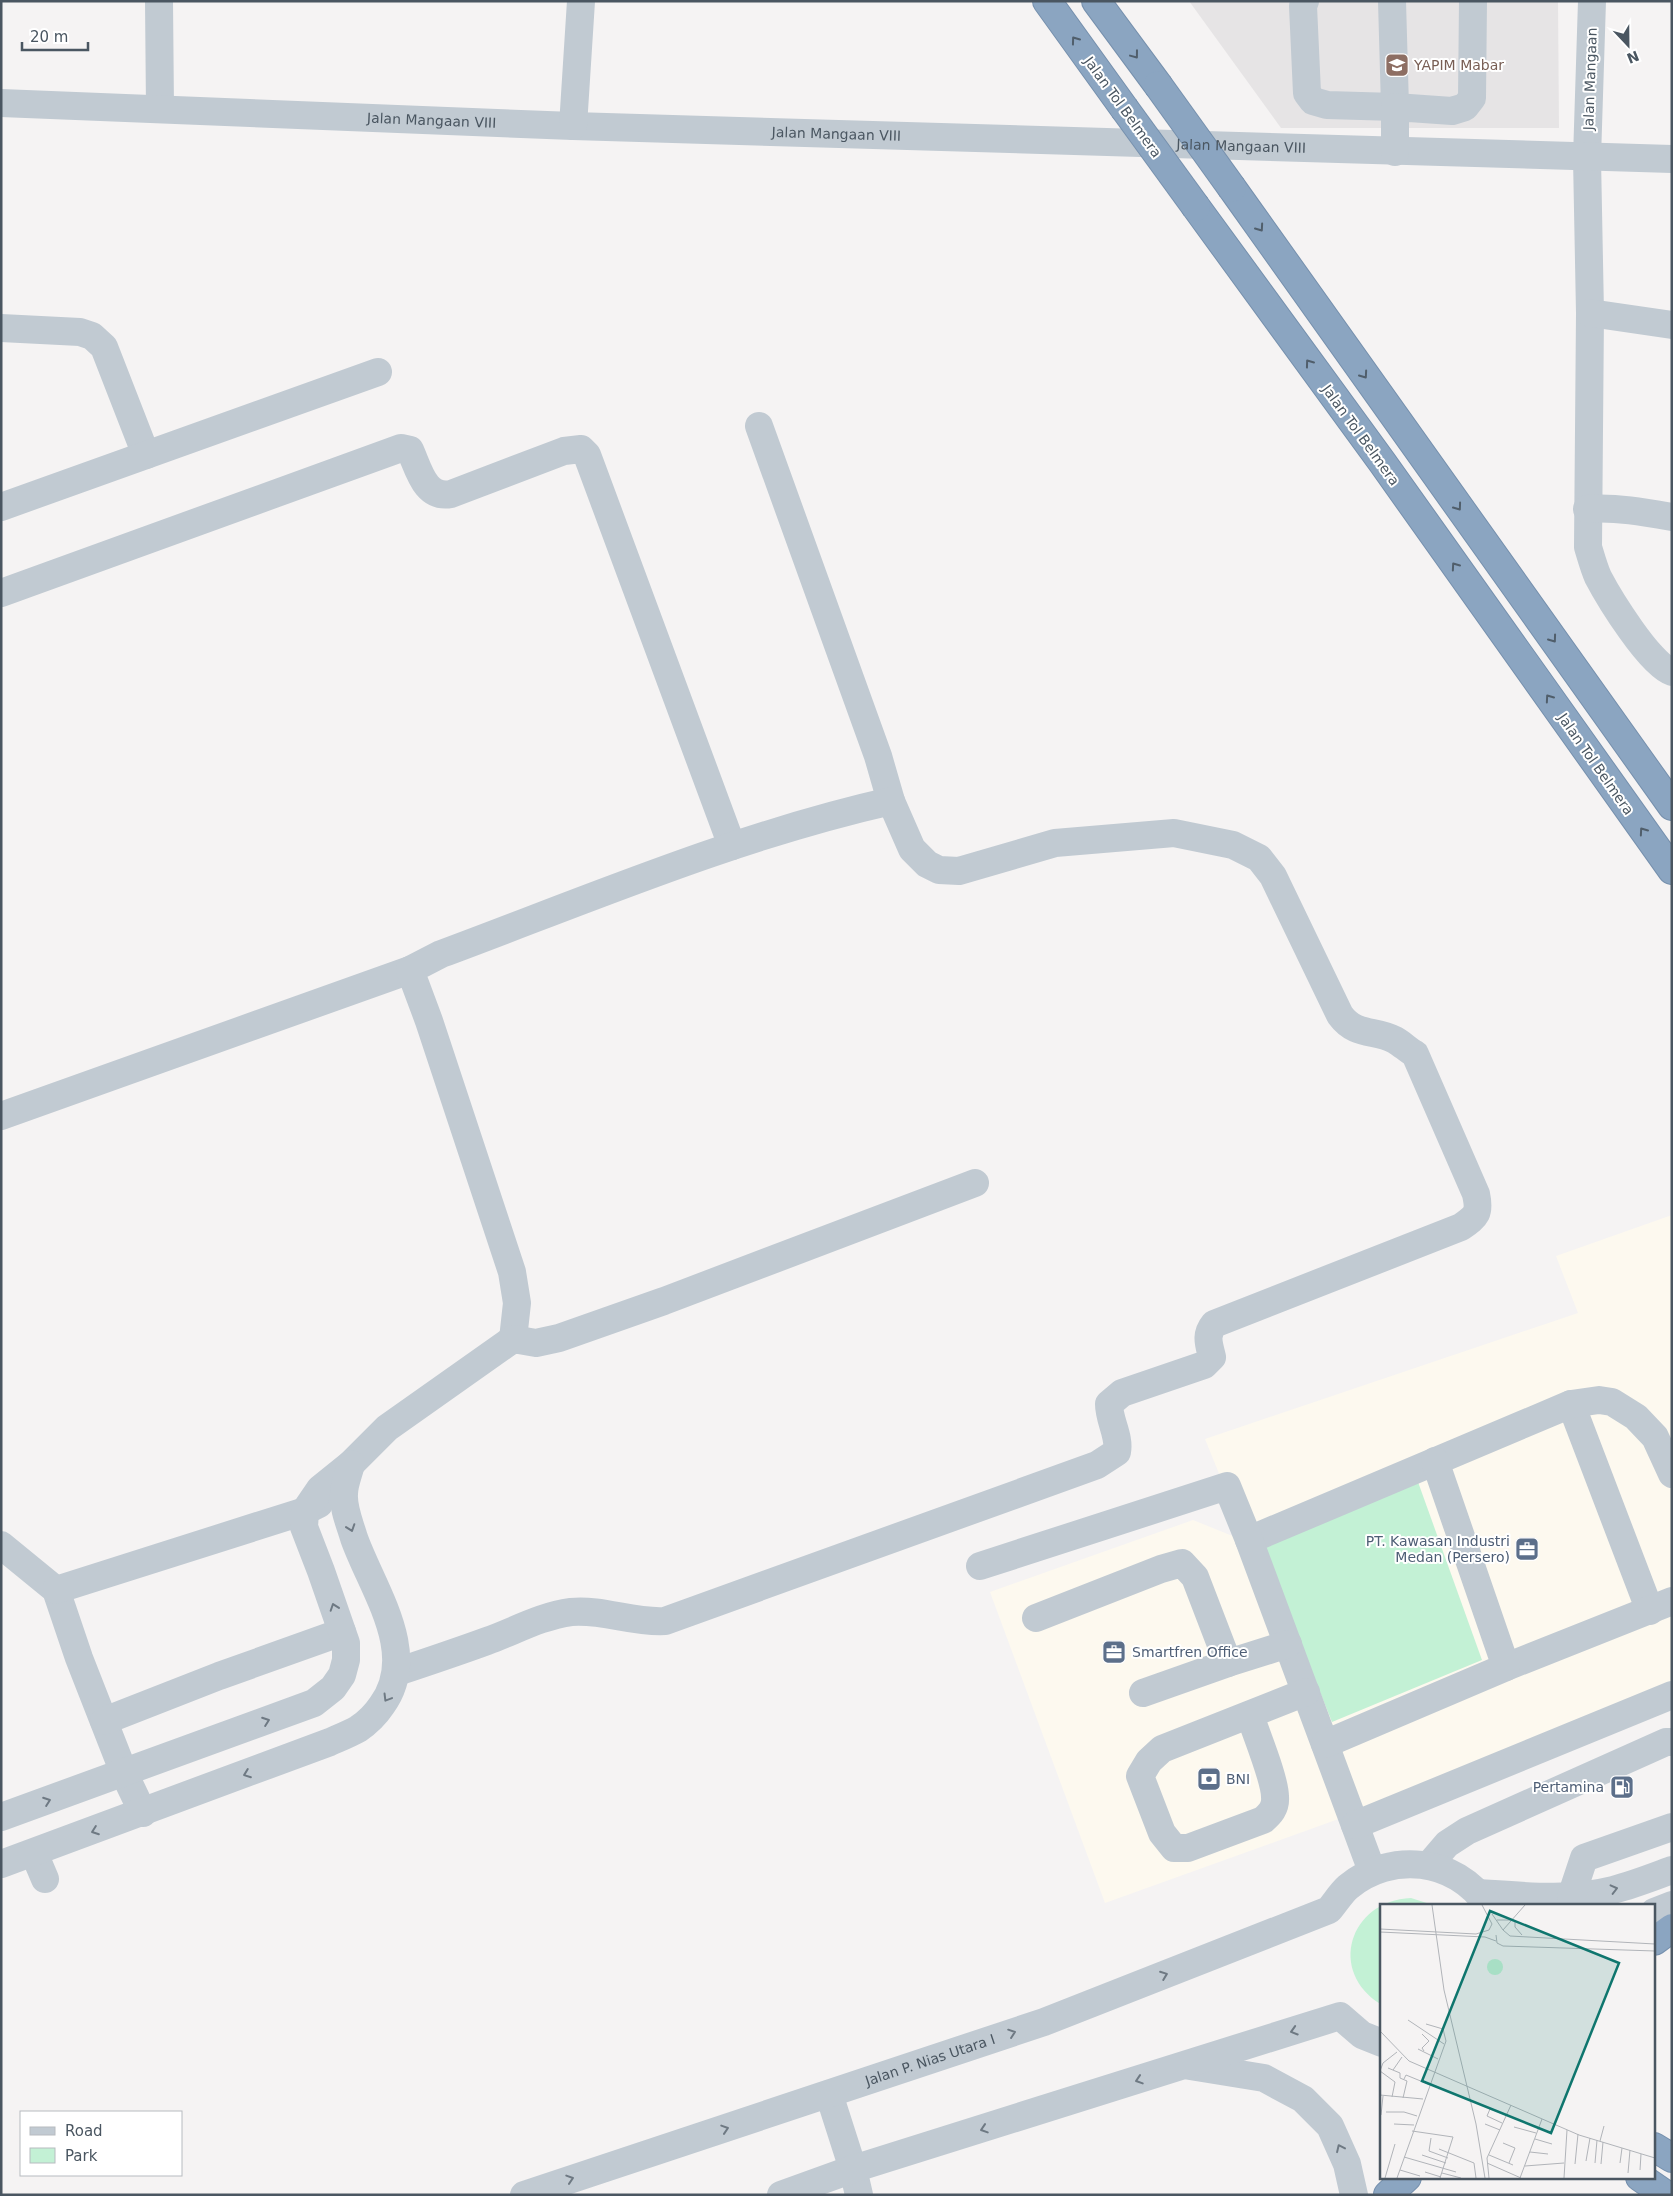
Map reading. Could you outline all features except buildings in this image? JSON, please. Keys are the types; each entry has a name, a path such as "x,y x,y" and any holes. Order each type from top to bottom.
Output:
{"highway":[{"name":"Jalan Tol Belmera","path":"1048,1 1387,470 1672,870"},
{"path":"1096,1 1232,188 1672,806"},
{"path":"1656,1939 1672,1928"},
{"path":"1656,2148 1672,2158"},
{"path":"1388,2195 1406,2178"},
{"path":"1641,2178 1666,2195"}],"street":[{"path":"159,1 160,109"},
{"path":"573,126 581,1"},
{"path":"1305,1 1303,6 1307,92 1314,101 1327,105 1452,110 1465,107 1472,98 1474,1"},
{"path":"1392,1 1395,152"},
{"name":"Jalan Mangaan","path":"1592,1 1587,158 1590,313 1588,547 1598,576 1631,631 1658,663 1672,672"},
{"name":"Jalan Mangaan VIII","path":"1,104 573,126 1587,158 1672,159"},
{"path":"1590,313 1672,325"},
{"path":"1,328 80,332 92,336 104,347 146,456"},
{"path":"1,507 378,372"},
{"path":"397,1672 542,1619 568,1613 588,1611 647,1622 666,1621 1097,1465 1117,1452 1118,1444 1109,1404 1122,1393 1204,1365 1212,1357 1207,1338 1209,1330 1214,1324 1462,1227 1473,1219 1479,1208 1476,1194 1415,1054 1394,1040 1355,1030 1346,1024 1273,876 1259,858 1233,845 1174,833 1055,843 959,871 939,870 927,864 912,849 890,802 878,756 759,426"},
{"path":"1,593 401,448 410,450 428,488 442,496 452,494 564,451 581,449 587,455 732,846"},
{"path":"1587,509 1604,508 1641,511 1672,517"},
{"path":"1,1116 410,970 441,954 732,846 852,810 890,802"},
{"path":"410,970 429,1020 512,1272 517,1303 513,1339"},
{"path":"1,1817 314,1703 333,1688 342,1675 346,1660 346,1643 322,1571 304,1527 305,1511 320,1489 351,1464 387,1428 513,1339 536,1343 558,1338 664,1301 974,1183"},
{"path":"1249,1540 1571,1404 1600,1400 1612,1402 1636,1417 1655,1437 1672,1474"},
{"path":"1325,1744 1506,1667 1661,1606 1571,1404"},
{"path":"1435,1461 1506,1667"},
{"path":"1,1864 143,1813 330,1742 358,1729 376,1714 390,1694 397,1672 396,1645 346,1514 344,1494 351,1464"},
{"path":"980,1566 1226,1486 1249,1540 1372,1871 1400,1863 1429,1864 1456,1875 1483,1899 1571,1897 1614,1890 1672,1870"},
{"path":"56,1590 305,1511 344,1494"},
{"path":"1,1545 56,1590 124,1773 143,1813"},
{"path":"1036,1618 1161,1569 1182,1563 1195,1577 1228,1663"},
{"path":"104,1721 219,1676 342,1632"},
{"path":"1142,1693 1288,1644"},
{"path":"1250,1715 1273,1784 1276,1798 1272,1812 1263,1820 1188,1848 1174,1848 1162,1833 1140,1776 1149,1761 1162,1749 1306,1692"},
{"path":"1356,1825 1672,1695"},
{"path":"314,1703 330,1742"},
{"path":"1429,1864 1447,1844 1467,1831 1666,1742 1672,1742"},
{"path":"1571,1897 1584,1858 1672,1827"},
{"path":"34,1853 45,1879"},
{"name":"Jalan P. Nias Utara I","path":"525,2195 1044,2022 1329,1910 1347,1887 1372,1871"},
{"path":"1656,1911 1672,1905"},
{"path":"781,2195 856,2182 1186,2065 1340,2016 1362,2035 1380,2041"},
{"path":"1186,2065 1264,2078 1303,2098 1330,2126 1347,2164 1354,2195"},
{"path":"829,2094 856,2182"},
{"path":"1381,2195 1384,2178"}],"shaded area":[{"name":"YAPIM Mabar","path":"1189,1 1558,1 1559,128 1281,128"},
{"path":"1672,1215 1672,1709 1356,1811 1205,1439 1578,1313 1556,1256"},
{"path":"1193,1520 1235,1537 1344,1817 1105,1903 990,1592"}],"green space":[{"path":"1418,1482 1482,1660 1332,1722 1260,1542"},
{"path":"1411,1898 1430,1904 1386,1904 1390,1902"},
{"path":"1380,1907 1380,2003 1365,1991 1355,1975 1351,1957 1353,1940 1360,1924 1373,1911"}],"place":[{"name":"YAPIM Mabar","path":"1397,65"},
{"name":"PT. Kawasan Industri Medan (Persero)","path":"1527,1549"},
{"name":"Smartfren Office","path":"1114,1652"},
{"name":"BNI","path":"1209,1779"},
{"name":"Pertamina","path":"1622,1787"}]}
